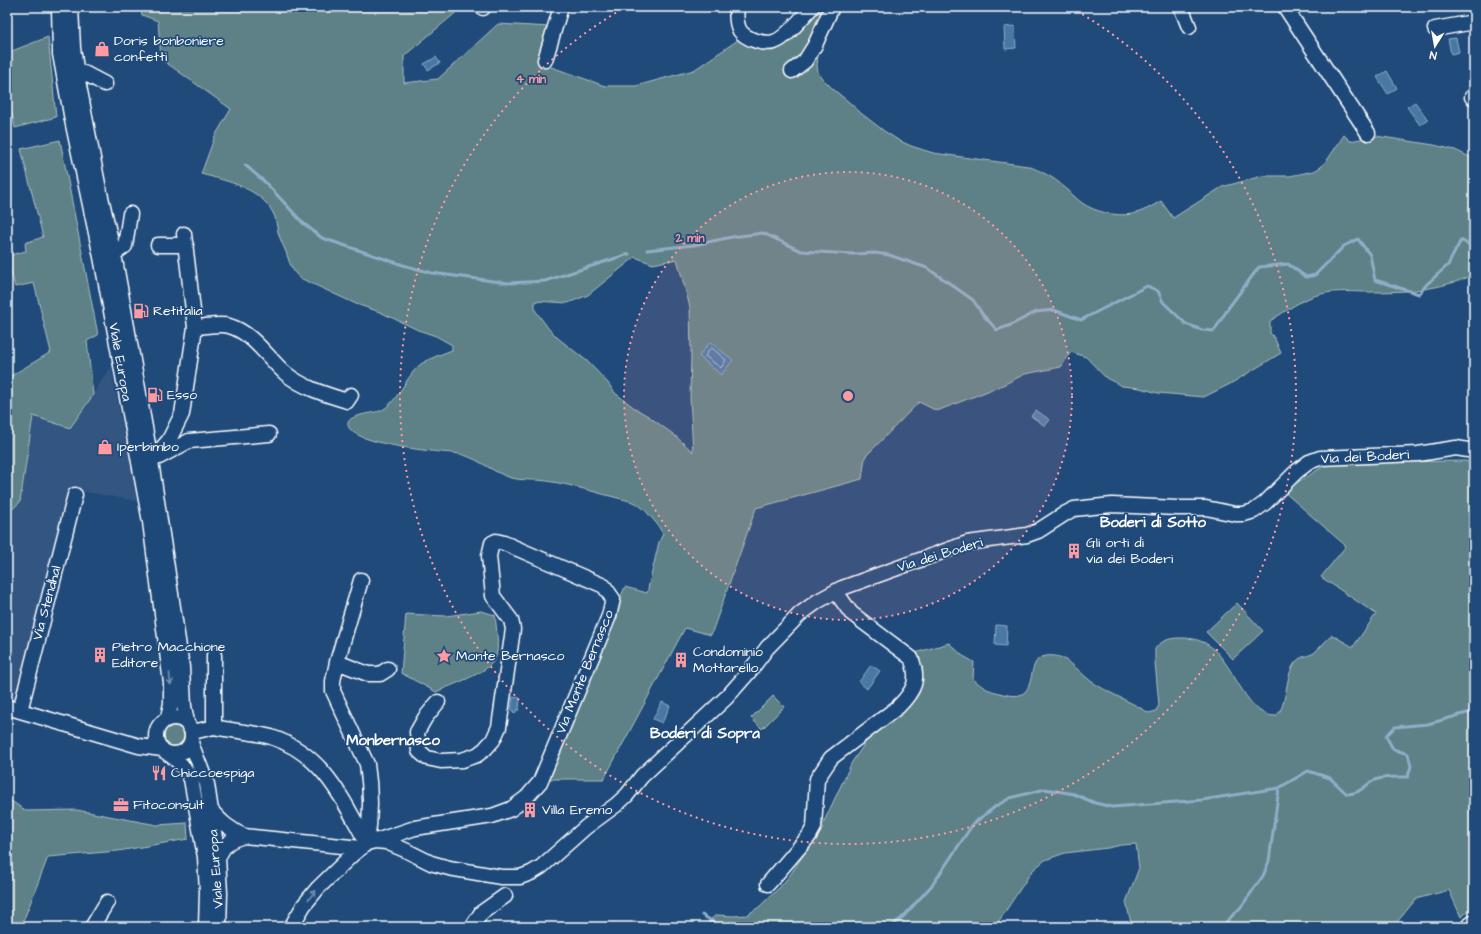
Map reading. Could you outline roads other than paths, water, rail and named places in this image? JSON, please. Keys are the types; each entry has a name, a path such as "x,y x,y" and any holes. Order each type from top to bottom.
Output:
{"street":[{"name":"Viale Europa","path":"58,7 61,61 101,257 148,514 172,694 168,718 160,724 156,734 158,744 164,751 178,761 186,770 191,779 205,857 207,892 206,927"},
{"name":"Viale Europa","path":"72,7 73,48 76,75 114,254 151,461 182,667 184,706 190,732 207,784 218,858 220,893 219,927"},
{"path":"545,60 561,7"},
{"path":"737,7 736,17 741,31 751,39 763,43 774,42 784,36 812,7"},
{"path":"792,71 805,61 815,45 832,7"},
{"path":"1181,7 1189,27"},
{"path":"1285,7 1368,133"},
{"path":"1435,29 1474,22"},
{"path":"76,75 84,73 105,84"},
{"path":"114,254 125,246 130,214"},
{"path":"151,461 169,440 182,414 195,327 185,240 158,245"},
{"path":"195,327 228,325 239,330 258,345 286,373 313,390 347,401 351,395"},
{"path":"151,461 189,440 269,434"},
{"name":"Via dei Boderi","path":"368,844 392,845 431,863 449,868 511,878 520,877 530,873 541,867 586,827 627,795 642,776 727,697 749,672 767,648 800,614 818,601 868,578 967,543 1027,535 1074,510 1112,505 1206,508 1234,514 1244,514 1254,511 1265,503 1296,472 1309,462 1320,458 1418,454 1456,448 1474,451"},
{"name":"Via Stendhal","path":"13,709 76,495"},
{"name":"Via Monte Bernasco","path":"210,809 228,828 244,836 368,844 415,828 492,816 511,809 526,798 540,782 609,616 613,599 610,592 604,586 553,562 504,542 496,541 492,543 489,556 493,596 511,620 513,629 499,727 493,740 477,755 462,760 441,761 427,758 419,751 417,732 425,718 438,702"},
{"path":"290,927 304,905 318,888 368,844 370,819 367,764 333,691 332,680 361,580"},
{"path":"768,884 809,836 814,828 817,779 831,758 898,707 913,689 916,678 915,668 911,658 851,613 836,592"},
{"path":"214,655 214,728"},
{"path":"337,662 368,674 380,674 388,669"},
{"path":"13,709 145,748 178,754 184,752 190,732"},
{"path":"168,718 178,717 190,732"},
{"path":"190,732 214,728 271,737 294,747 315,762 336,789 368,844"},
{"path":"128,742 143,740 156,734"},
{"name":"Via Monte Bernasco","path":"218,858 223,847 228,842 244,836"},
{"path":"472,927 480,913 505,896"},
{"path":"92,927 107,902"},
{"path":"1466,927 1474,922"}],"water":[{"path":"1015,26 1016,48 1005,49 1004,27"},
{"path":"1456,38 1459,52 1451,54 1448,39"},
{"path":"436,57 440,63 428,70 424,64"},
{"path":"1387,71 1397,88 1388,94 1377,77"},
{"path":"1415,102 1428,120 1420,125 1407,107"},
{"path":"710,342 733,360 721,375 699,356"},
{"path":"1036,410 1050,420 1045,426 1031,416"},
{"path":"996,625 1007,626 1006,646 995,645"},
{"path":"871,665 880,671 867,689 859,682"},
{"path":"513,697 520,698 519,710 515,713 511,710"},
{"path":"662,702 670,706 662,723 653,719"}],"waterway":[{"path":"245,165 266,183 303,223 322,238 432,273 508,283 545,281 629,254"},
{"path":"647,250 694,245 732,237 763,233 801,251 853,254 875,253 889,255 927,268 949,283 973,300 983,315 997,330 1011,325 1036,312 1054,310 1081,320 1147,286 1158,291 1163,302 1186,324 1202,330 1214,331 1229,307 1259,267 1288,264 1306,277 1315,275 1344,246 1358,239 1370,255 1375,280 1419,294 1427,284 1448,265 1461,240 1474,248"},
{"path":"891,927 903,917 933,884 973,824 996,806 1010,798 1045,789 1074,794 1095,803 1112,807 1202,800 1279,788 1308,771 1330,778 1347,794 1353,793 1361,790 1378,779 1408,777 1411,766 1408,754 1393,749 1386,736 1395,727 1428,724 1474,711"},
{"path":"1221,927 1241,907 1263,876 1269,861 1279,788"},
{"path":"702,915 722,927"}],"place":[{"name":"Doris bonboniere confetti","path":"102,49"},
{"name":"Retitalia","path":"141,311"},
{"name":"Esso","path":"155,395"},
{"name":"Iperbimbo","path":"105,447"},
{"name":"Gli orti di via dei Boderi","path":"1074,551"},
{"name":"Pietro Macchione Editore","path":"100,655"},
{"name":"Monte Bernasco","path":"444,656"},
{"name":"Condominio Mottarello","path":"681,660"},
{"name":"Chiccoespiga","path":"159,773"},
{"name":"Fitoconsult","path":"121,805"},
{"name":"Villa Eremo","path":"530,810"}],"district":[{"name":"Boderi di Sotto","path":"1153,522"},
{"name":"Boderi di Sopra","path":"705,733"},
{"name":"Monbernasco","path":"393,740"}]}
